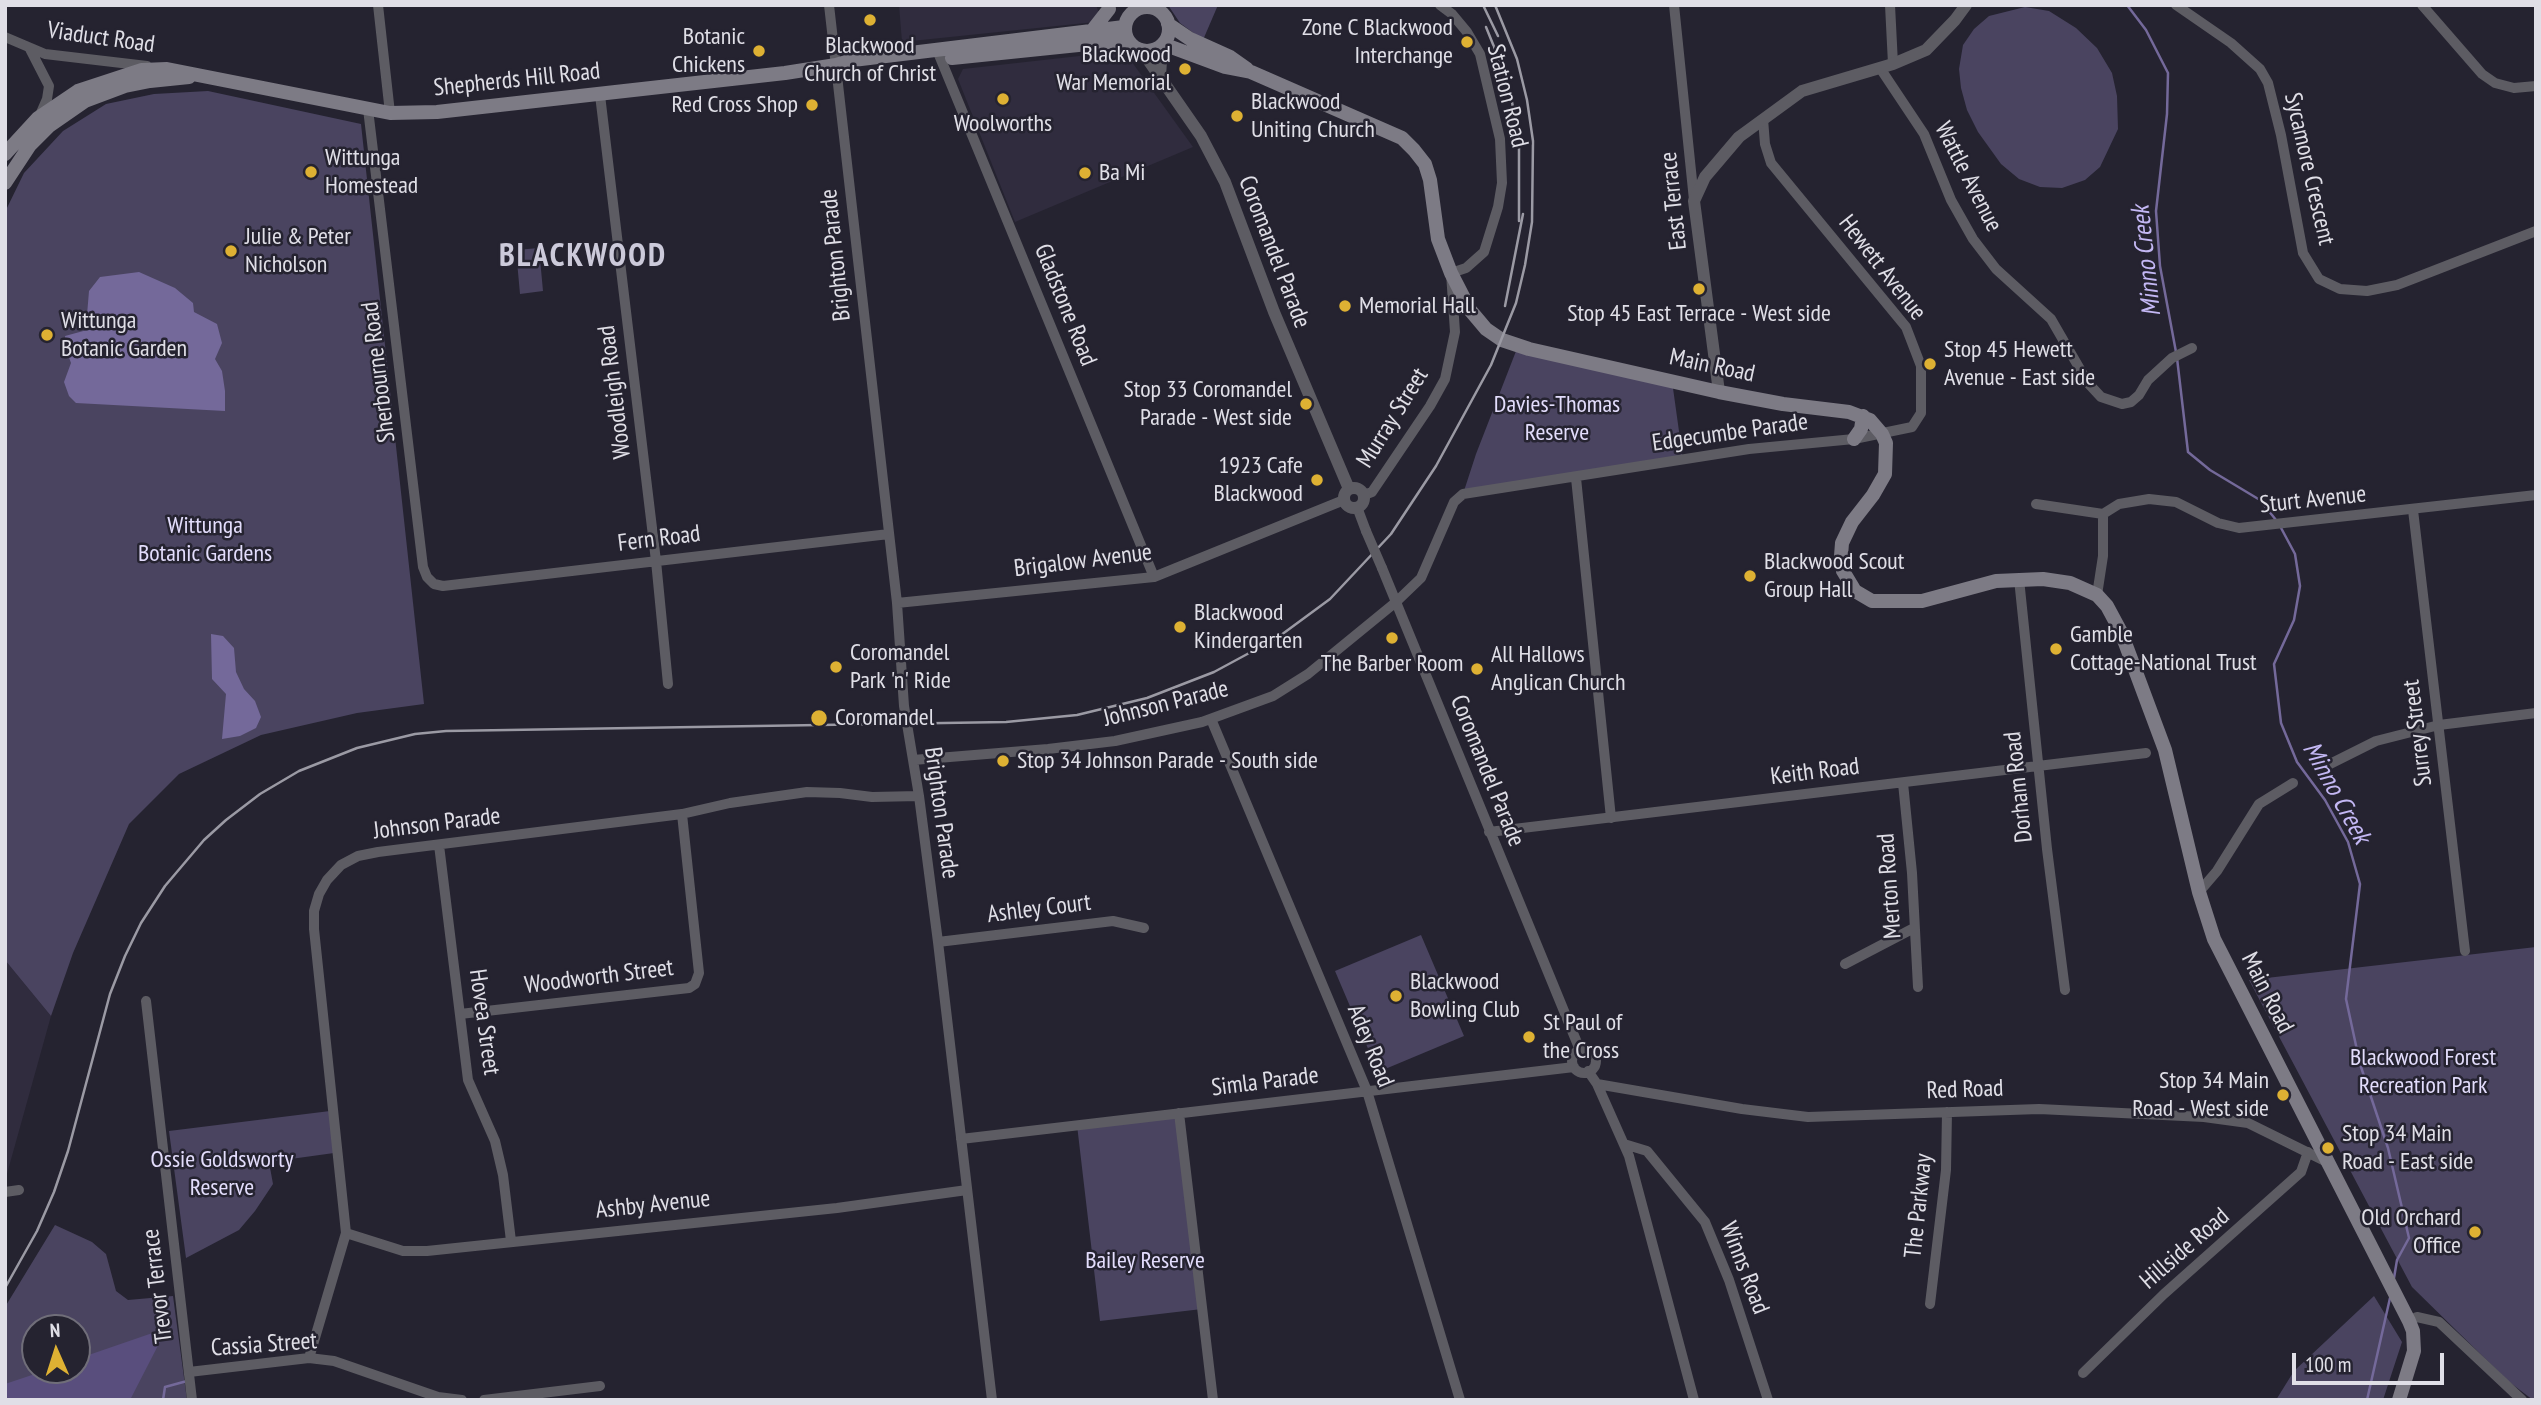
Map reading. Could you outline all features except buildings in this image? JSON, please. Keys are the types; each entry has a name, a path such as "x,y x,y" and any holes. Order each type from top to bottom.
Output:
{"main road":[{"path":"1091,32 1108,7 1125,30 1133,47 1142,51 1153,51 1163,45 1168,34 1168,24 1158,7 1131,8 1125,30"},
{"name":"Main Road","path":"1168,24 1190,39 1230,57 1251,72 1402,138 1425,164 1430,180 1438,239 1451,273 1470,310 1487,331 1502,340 1529,349 1719,392 1863,416"},
{"name":"Shepherds Hill Road","path":"939,55 1091,32 1125,30"},
{"name":"Shepherds Hill Road","path":"5,154 38,118 78,91 142,70 167,69 368,110 390,113 437,112 600,95 836,65 853,60 939,55 1125,30"},
{"name":"Main Road","path":"1163,45 1225,67 1251,72"},
{"name":"Shepherds Hill Road","path":"5,183 30,145 49,125 85,101 125,86 204,76"},
{"path":"1854,439 1861,429 1863,416 1876,425 1886,443 1885,474 1852,522 1842,543 1840,556 1843,571 1854,591 1872,601 1922,601 1996,581 2043,579 2070,583 2097,595"},
{"name":"Main Road","path":"2097,595 2107,606 2121,632 2165,750 2199,892 2214,939 2413,1331 2414,1350 2399,1400"}],"street":[{"path":"378,5 390,113"},
{"name":"Brighton Parade","path":"829,5 897,603 904,706 919,796 992,1400"},
{"name":"Station Road","path":"1440,5 1452,14 1467,32 1480,54 1496,118 1502,159 1498,207 1484,252 1466,268 1451,273"},
{"name":"East Terrace","path":"1674,5 1694,201 1719,392"},
{"path":"1886,66 1890,5"},
{"path":"1694,201 1715,162 1739,137 1763,119 1802,91 1886,66 1926,50 1966,5"},
{"name":"Sycamore Crescent","path":"2176,5 2231,43 2260,69 2268,83 2281,135 2303,253 2319,279 2340,289 2367,291 2398,285 2536,232"},
{"path":"2422,5 2482,74 2494,83 2514,88 2536,86"},
{"name":"Viaduct Road","path":"5,37 30,49 64,58 167,69"},
{"path":"1160,77 1163,45"},
{"name":"Viaduct Road","path":"30,49 49,86 47,99 38,118"},
{"name":"Coromandel Parade","path":"1142,51 1201,136 1225,182 1347,495"},
{"name":"Gladstone Road","path":"939,55 1154,577"},
{"name":"Wattle Avenue","path":"1886,66 1924,134 1951,200 1973,239 1996,269 2051,319 2088,383 2101,397 2122,404 2131,402 2148,380 2177,356 2192,348"},
{"name":"Woodleigh Road","path":"600,95 656,561 668,684"},
{"name":"Sherbourne Road","path":"368,110 424,567 427,577 435,584"},
{"name":"Hewett Avenue","path":"1763,119 1765,144 1771,163 1906,327 1921,366 1921,413 1912,427 1882,434"},
{"name":"Murray Street","path":"1364,495 1372,492 1445,379 1455,332 1451,273"},
{"name":"Edgecumbe Parade","path":"1396,602 1421,578 1454,502 1463,494 1749,449 1882,434"},
{"path":"1576,478 1611,818"},
{"path":"1358,489 1364,495 1363,502 1357,507 1349,506 1347,495 1358,489"},
{"name":"Brigalow Avenue","path":"897,603 1154,577 1347,495"},
{"name":"Sturt Avenue","path":"2103,514 2119,504 2149,499 2176,502 2218,523 2239,528 2536,495"},
{"path":"2036,504 2103,514 2103,556 2097,595"},
{"name":"Coromandel Parade","path":"1357,507 1580,1050"},
{"name":"Surrey Street","path":"2413,510 2465,951"},
{"name":"Fern Road","path":"435,584 443,586 889,534"},
{"name":"Dorham Road","path":"2019,579 2065,990"},
{"name":"Johnson Parade","path":"914,760 1115,741 1211,719 1273,696 1308,674 1396,602"},
{"path":"2322,768 2376,741 2439,725 2536,713"},
{"name":"Adey Road","path":"1211,719 1367,1091 1460,1400"},
{"name":"Keith Road","path":"1489,832 2146,753"},
{"name":"Merton Road","path":"1903,783 1912,873 1918,987"},
{"path":"2199,892 2217,871 2259,804 2293,783"},
{"name":"Johnson Parade","path":"309,1359 346,1233 314,911 327,880 341,865 378,852 682,814 730,803 807,792 886,798 919,796"},
{"name":"Woodworth Street","path":"460,1014 690,988 695,984 699,973 682,814"},
{"name":"Hovea Street","path":"439,845 468,1080 495,1141 503,1175 511,1241"},
{"name":"Ashley Court","path":"937,942 1113,921 1144,928"},
{"path":"1845,964 1914,928"},
{"name":"Trevor Terrace","path":"146,1001 192,1400"},
{"path":"1580,1050 1588,1050 1594,1055 1594,1066 1588,1071 1580,1072 1574,1067 1573,1057 1580,1050"},
{"name":"Simla Parade","path":"961,1139 1574,1067"},
{"path":"1588,1071 1597,1084 1629,1156 1694,1400"},
{"name":"Red Road","path":"1597,1084 1742,1109 1808,1117 2039,1109 2204,1117 2248,1123 2327,1162"},
{"name":"The Parkway","path":"1930,1304 1946,1170 1947,1112"},
{"path":"1179,1113 1213,1400"},
{"name":"Winns Road","path":"1624,1144 1647,1151 1705,1222 1730,1280 1768,1400"},
{"path":"1629,1156 1638,1148"},
{"name":"Hillside Road","path":"2082,1373 2164,1294 2301,1172 2308,1152"},
{"path":"5,1192 19,1190"},
{"name":"Ashby Avenue","path":"346,1233 403,1251 427,1251 967,1191"},
{"path":"2409,1321 2417,1317 2439,1322 2522,1400"},
{"name":"Cassia Street","path":"189,1372 309,1359 334,1361 438,1397 461,1400"},
{"path":"484,1400 600,1387"}],"shaded area":[{"path":"899,5 1096,5 1100,16 1095,22 902,42"},
{"path":"1124,51 1193,147 1015,222 958,79 963,69"},
{"path":"139,272 175,288 193,303 194,312 217,324 222,343 215,359 222,371 225,411 76,403 69,396 64,382 71,363 65,336 98,327 87,315 89,291 100,277"},
{"path":"211,634 223,636 234,648 236,672 244,689 255,701 261,717 256,728 240,736 222,739 226,694 212,679"},
{"path":"5,960 51,1016 5,1181"},
{"path":"167,1328 130,1400 5,1400 5,1384 21,1379 21,1384 91,1384 91,1354"}],"green space":[{"path":"1168,5 1218,5 1203,40 1180,23"},
{"path":"2025,7 2049,11 2076,28 2097,48 2112,73 2117,96 2118,129 2100,167 2085,180 2062,188 2040,187 2019,179 2001,164 1978,132 1967,110 1961,88 1959,69 1963,45 1974,29 1989,16"},
{"name":"Wittunga Botanic Gardens","path":"208,91 361,124 424,704 357,713 261,735 179,774 129,824 73,953 51,1016 5,960 5,212 24,173 63,131 106,104 154,94"},
{"path":"539,248 543,291 520,294 516,250"},
{"name":"Davies-Thomas Reserve","path":"1518,346 1672,381 1683,460 1463,494"},
{"name":"Blackwood Bowling Club","path":"1421,935 1464,1036 1378,1072 1335,971"},
{"name":"Blackwood Forest Recreation Park","path":"2536,947 2536,1400 2533,1400 2508,1381 2412,1287 2249,980"},
{"name":"Ossie Goldsworty Reserve","path":"330,1111 334,1153 269,1162 273,1184 239,1230 186,1258 169,1131"},
{"name":"Bailey Reserve","path":"1179,1113 1202,1309 1100,1321 1077,1125"},
{"path":"55,1225 92,1242 106,1254 116,1291 128,1300 173,1296 187,1400 5,1400 5,1307"},
{"path":"2374,1296 2402,1342 2383,1400 2276,1400 2294,1371"}],"waterway":[{"name":"Minno Creek","path":"2127,5 2146,30 2168,73 2167,114 2156,211 2160,266 2176,352"},
{"name":"Minno Creek","path":"2177,358 2188,452 2210,470 2260,500 2276,520"},
{"name":"Minno Creek","path":"2280,526 2295,554 2300,586 2294,620 2274,664 2281,723 2297,762 2325,800 2348,842 2360,884 2346,999 2360,1064 2388,1148 2409,1238 2397,1260 2394,1278"},
{"name":"Minno Creek","path":"2367,1400 2390,1298"},
{"path":"163,1400 165,1387 187,1381"}],"railway":[{"path":"1483,5 1498,36"},
{"path":"5,1288 37,1231 54,1192 68,1151 110,994 141,923 165,886 204,840 260,794 299,771 357,748 415,734 446,731 1006,722 1077,715 1147,698 1214,672 1277,638 1330,599 1391,534 1436,466 1491,365 1516,303 1532,222 1533,141 1517,59 1495,5"},
{"path":"1486,27 1512,102 1519,143 1519,221"},
{"path":"1505,306 1523,214"}],"place":[{"name":"Blackwood Church of Christ","path":"870,20"},
{"name":"Zone C Blackwood Interchange","path":"1467,42"},
{"name":"Botanic Chickens","path":"759,51"},
{"name":"Blackwood War Memorial","path":"1185,69"},
{"name":"Woolworths","path":"1003,99"},
{"name":"Red Cross Shop","path":"812,105"},
{"name":"Blackwood Uniting Church","path":"1237,116"},
{"name":"Wittunga Homestead","path":"311,172"},
{"name":"Ba Mi","path":"1085,173"},
{"name":"Julie & Peter Nicholson","path":"231,251"},
{"name":"Stop 45 East Terrace - West side","path":"1699,289"},
{"name":"Memorial Hall","path":"1345,306"},
{"name":"Wittunga Botanic Garden","path":"47,335"},
{"name":"Stop 45 Hewett Avenue - East side","path":"1930,364"},
{"name":"Stop 33 Coromandel Parade - West side","path":"1306,404"},
{"name":"1923 Cafe Blackwood","path":"1317,480"},
{"name":"Blackwood Scout Group Hall","path":"1750,576"},
{"name":"Blackwood Kindergarten","path":"1180,627"},
{"name":"The Barber Room","path":"1392,638"},
{"name":"Gamble Cottage-National Trust","path":"2056,649"},
{"name":"Coromandel Park 'n' Ride","path":"836,667"},
{"name":"All Hallows Anglican Church","path":"1477,669"},
{"name":"Coromandel","path":"819,718"},
{"name":"Stop 34 Johnson Parade - South side","path":"1003,761"},
{"name":"Blackwood Bowling Club","path":"1396,996"},
{"name":"St Paul of the Cross","path":"1529,1037"},
{"name":"Stop 34 Main Road - West side","path":"2283,1095"},
{"name":"Stop 34 Main Road - East side","path":"2328,1148"},
{"name":"Old Orchard Office","path":"2475,1232"}],"district":[{"name":"BLACKWOOD","path":"583,257"}]}
